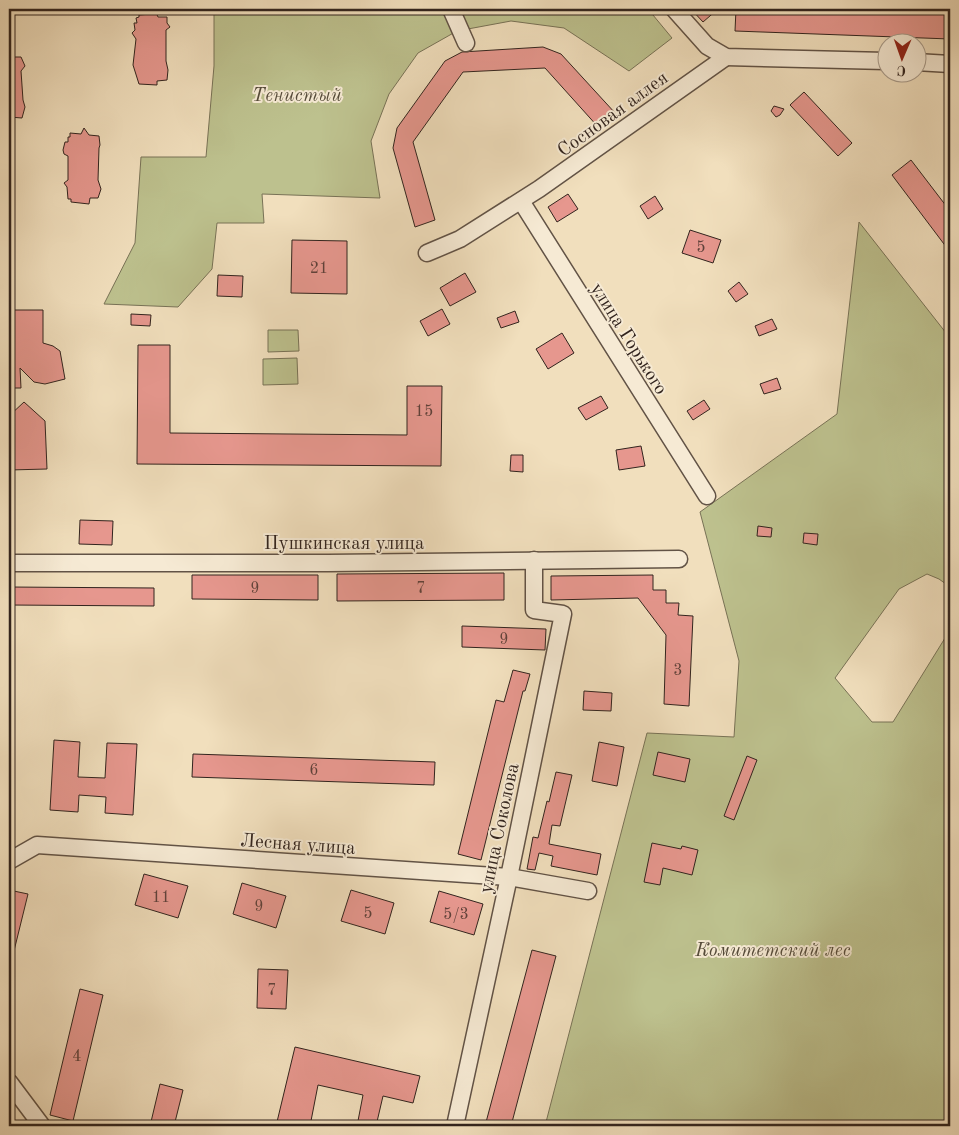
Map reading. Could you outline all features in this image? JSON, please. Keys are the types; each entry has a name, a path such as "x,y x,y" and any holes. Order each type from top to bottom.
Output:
{"street":[{"path":"451,9 466,43"},
{"path":"674,9 708,46 726,57 876,61"},
{"name":"Сосновая аллея","path":"427,253 460,238 521,201 726,57"},
{"path":"926,63 950,64"},
{"name":"улица Горького","path":"521,201 707,496"},
{"name":"Пушкинская улица","path":"9,563 679,559"},
{"name":"улица Соколова","path":"455,1126 563,614 534,610 534,560"},
{"name":"Лесная улица","path":"9,861 38,844 509,877 588,891"},
{"path":"9,1082 42,1126"}],"green space":[{"name":"Тенистый","path":"214,9 648,9 672,38 629,71 564,28 511,21 457,31 418,53 389,94 371,141 380,198 262,194 264,223 217,223 212,269 178,307 104,304 135,243 141,157 206,157 214,66"},
{"name":"Комитетский лес","path":"859,222 950,338 950,587 939,579 927,574 899,589 835,678 872,722 893,722 950,630 950,1126 545,1126 647,733 734,737 739,661 700,512 837,414"},
{"path":"268,330 298,330 299,351 268,352"},
{"path":"297,358 298,384 263,385 263,359"}],"building":[{"path":"691,9 718,9 703,22"},
{"path":"736,9 807,9 950,14 950,39 926,38 926,32 876,32 876,36 735,31"},
{"path":"155,10 158,17 167,17 167,23 170,27 166,30 167,80 157,81 157,85 139,84 133,65 136,39 132,33 135,30 134,23 137,23 136,18 139,15 151,14"},
{"path":"543,47 561,54 616,114 599,128 545,68 463,72 413,142 435,220 415,227 393,148 397,128 445,61 462,52"},
{"path":"9,57 21,57 25,66 21,71 25,107 22,118 9,117"},
{"path":"804,92 852,143 838,156 790,105"},
{"path":"774,106 784,109 776,117 771,111"},
{"path":"84,128 89,135 99,136 100,145 98,180 101,189 98,198 90,198 89,204 71,202 71,199 68,199 67,187 64,183 68,180 68,156 64,154 63,150 65,142 68,142 70,133 81,134"},
{"path":"911,160 950,211 950,252 892,175"},
{"path":"568,194 578,209 557,222 548,207"},
{"path":"655,196 663,209 648,219 640,206"},
{"path":"690,230 721,240 713,263 682,253"},
{"path":"292,240 347,241 347,294 291,293"},
{"path":"465,273 476,292 450,306 440,288"},
{"path":"218,275 243,276 242,297 217,296"},
{"path":"739,282 748,294 736,302 728,291"},
{"path":"442,309 450,324 428,336 420,321"},
{"path":"9,310 43,310 43,343 53,346 60,351 65,379 45,384 34,382 20,368 21,388 9,388"},
{"path":"515,311 519,322 501,328 497,318"},
{"path":"131,314 151,315 150,326 131,325"},
{"path":"772,319 777,329 759,336 755,326"},
{"path":"562,333 574,353 548,369 536,349"},
{"path":"138,345 170,345 170,433 407,435 407,386 442,386 441,466 137,464"},
{"path":"777,378 781,389 764,394 760,384"},
{"path":"601,396 608,408 586,420 578,408"},
{"path":"704,400 710,409 693,420 687,411"},
{"path":"24,402 45,421 47,469 9,470 9,416"},
{"path":"641,446 645,466 619,470 616,450"},
{"path":"511,455 523,455 523,472 510,471"},
{"path":"80,520 113,521 112,545 79,544"},
{"path":"758,526 772,528 771,537 757,536"},
{"path":"804,533 818,534 817,545 803,543"},
{"path":"504,573 504,600 337,601 337,574"},
{"path":"192,575 318,575 318,600 192,599"},
{"path":"653,575 653,590 666,590 666,603 679,603 678,615 693,616 689,706 664,704 666,635 638,598 551,600 551,576"},
{"path":"9,587 154,588 154,606 9,605"},
{"path":"462,626 546,629 545,650 462,647"},
{"path":"513,670 530,674 525,691 523,691 481,860 458,854 496,700 504,702"},
{"path":"584,691 612,693 611,711 583,710"},
{"path":"54,740 80,742 78,777 105,778 107,743 137,744 133,815 105,813 106,797 79,795 78,812 50,810"},
{"path":"599,742 624,747 617,786 592,781"},
{"path":"658,752 690,759 685,782 653,775"},
{"path":"193,754 435,762 434,785 192,777"},
{"path":"747,756 757,760 734,820 724,816"},
{"path":"556,772 572,775 560,826 552,825 549,844 601,854 597,875 551,866 553,856 539,853 535,870 527,869 533,837 538,838"},
{"path":"652,843 681,849 682,846 698,850 692,875 663,868 660,885 644,882"},
{"path":"144,874 188,886 178,918 135,905"},
{"path":"242,883 286,896 276,928 233,914"},
{"path":"9,890 28,894 12,959 9,958"},
{"path":"351,890 394,903 385,934 341,921"},
{"path":"439,891 483,904 474,935 430,922"},
{"path":"532,950 556,956 511,1126 485,1126"},
{"path":"258,969 288,970 286,1009 257,1008"},
{"path":"80,989 103,995 73,1121 50,1115"},
{"path":"295,1047 420,1076 413,1103 383,1096 376,1126 357,1126 363,1095 318,1085 310,1126 276,1126"},
{"path":"160,1084 183,1090 174,1126 150,1126"}]}
